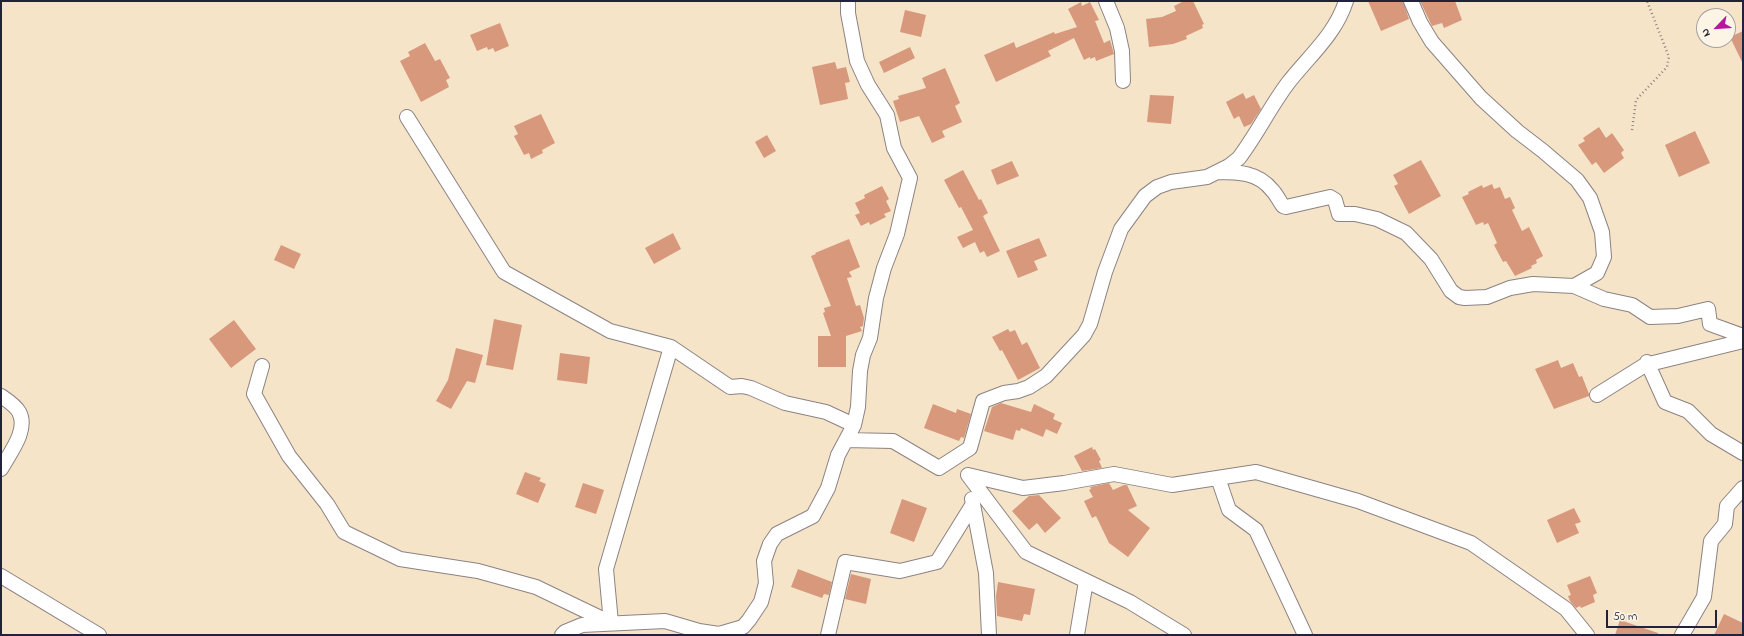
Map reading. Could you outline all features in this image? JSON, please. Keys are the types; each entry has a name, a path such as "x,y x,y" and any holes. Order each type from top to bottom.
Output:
{"street":[{"path":"562,635 564,632 582,624 611,622 665,621 698,631 719,634 743,627 761,602 766,583 764,561 770,544 777,534 813,516 828,488 838,455 854,425 858,406 860,371 863,354 870,338 876,298 884,268 897,234 910,178 894,148 888,115 868,85 857,60 848,13 848,1"},
{"path":"1106,1 1117,28 1122,51 1123,81"},
{"path":"1411,1 1420,22 1432,42 1481,98 1517,131 1577,180 1590,198 1602,232 1604,257 1597,273 1574,286"},
{"path":"846,440 893,442 939,468 970,448 983,401 1004,393 1018,391 1029,387 1046,376 1084,335 1090,324 1105,272 1121,229 1145,196 1157,188 1171,182 1207,176 1217,172 1229,166 1239,158 1288,84 1327,38 1337,23 1344,3"},
{"path":"407,117 504,272 610,331 671,347 730,387 751,388 785,403 826,412 854,425"},
{"path":"1217,172 1250,174 1272,189 1283,206 1286,207 1330,197 1335,200 1339,214 1355,214 1390,224 1406,233 1431,259 1443,281 1458,297 1487,298 1510,288 1533,284 1574,286 1604,299 1632,305 1650,317 1678,316 1708,309 1710,324 1743,336"},
{"path":"1597,395 1647,363 1743,341"},
{"path":"611,622 606,569 671,347"},
{"path":"1647,363 1665,402 1688,411 1711,434 1743,453"},
{"path":"262,366 254,394 289,456 328,504 344,532 400,559 478,570 536,587 611,622"},
{"path":"1,396 20,413 22,426 17,441 1,469"},
{"path":"968,475 1023,488 1064,483 1114,474 1172,485 1256,472 1358,501 1471,543 1566,609 1587,635"},
{"path":"968,475 986,573 988,635"},
{"path":"968,475 1026,552 1130,602 1184,635"},
{"path":"1218,478 1229,510 1256,530 1305,635"},
{"path":"1682,635 1704,597 1711,542 1725,524 1727,506 1743,488"},
{"path":"828,635 845,562 900,571 937,562 973,504"},
{"path":"1,576 99,635"},
{"path":"1077,635 1086,581"}],"path":[{"path":"1632,130 1636,100 1666,67 1669,57 1646,1"}],"building":[{"path":"1184,1 1193,1 1204,24 1202,25 1203,28 1186,36 1187,39 1173,44 1149,47 1146,19 1162,17 1176,11 1174,6"},
{"path":"1368,1 1403,1 1409,19 1381,31"},
{"path":"1420,1 1455,1 1462,20 1444,28 1442,23 1432,26"},
{"path":"1081,2 1082,6 1090,2 1099,20 1095,21 1104,43 1110,40 1114,54 1096,61 1095,57 1090,59 1090,57 1084,60 1074,38 1048,51 1051,56 996,82 984,55 1014,42 1016,48 1054,32 1055,34 1077,27 1068,9"},
{"path":"905,10 926,15 921,37 900,32"},
{"path":"500,23 509,46 495,52 493,48 488,50 487,47 477,51 470,35"},
{"path":"1743,31 1743,64 1735,48 1736,34"},
{"path":"425,43 435,61 440,59 450,78 446,80 449,87 421,102 400,61 410,56 408,52"},
{"path":"910,47 915,58 884,73 879,62"},
{"path":"835,62 837,69 846,67 850,82 845,83 848,99 820,105 812,67"},
{"path":"945,68 960,103 955,106 962,122 942,131 945,137 932,143 919,116 900,122 893,101 899,99 898,96 926,88 922,78"},
{"path":"1243,93 1246,99 1254,95 1261,109 1251,124 1244,127 1239,116 1234,119 1226,102"},
{"path":"1150,95 1174,96 1171,124 1147,122"},
{"path":"541,114 555,143 542,150 543,153 531,159 529,153 524,155 514,136 518,134 514,126"},
{"path":"1599,127 1606,138 1612,133 1624,150 1621,153 1624,158 1604,173 1596,162 1592,165 1578,145 1585,141 1583,138"},
{"path":"1695,131 1710,163 1679,177 1665,145"},
{"path":"767,135 776,151 764,158 755,142"},
{"path":"1421,160 1441,196 1409,214 1394,186 1398,184 1393,175"},
{"path":"1012,161 1019,176 997,185 991,170"},
{"path":"963,170 979,200 981,199 988,213 983,216 1000,251 987,257 984,251 980,253 975,242 963,248 957,237 973,230 944,180"},
{"path":"1492,184 1494,189 1500,187 1505,199 1510,197 1515,208 1512,210 1522,231 1529,227 1543,256 1536,260 1537,263 1531,266 1532,268 1515,276 1506,261 1503,262 1494,245 1497,243 1488,223 1484,225 1483,222 1476,225 1462,197 1469,194 1468,192 1482,185 1483,188"},
{"path":"882,186 889,199 886,201 891,211 884,214 886,217 870,225 869,222 861,226 855,215 860,213 855,203 865,198 864,195"},
{"path":"673,233 681,249 654,264 645,248"},
{"path":"1039,238 1047,256 1034,261 1038,270 1018,278 1006,251"},
{"path":"849,239 860,267 849,272 852,277 847,278 856,306 860,305 864,318 863,326 860,327 862,331 846,336 846,367 818,367 818,336 831,336 823,313 825,312 824,308 831,306 811,256"},
{"path":"281,245 301,254 294,269 274,260"},
{"path":"494,319 522,325 513,370 486,365"},
{"path":"234,320 256,349 231,368 209,339"},
{"path":"1008,329 1010,332 1015,330 1022,345 1027,342 1040,368 1018,380 1002,350 1000,351 992,337"},
{"path":"456,348 483,355 475,383 467,381 451,409 436,401 448,380"},
{"path":"560,353 590,357 587,384 557,380"},
{"path":"1558,360 1561,368 1573,363 1579,377 1582,376 1589,396 1554,409 1535,369"},
{"path":"1001,403 1031,412 1034,404 1055,414 1053,419 1062,423 1057,434 1046,429 1043,437 1021,428 1020,431 1016,430 1013,440 984,431 992,407"},
{"path":"933,404 956,413 957,409 971,414 964,438 961,437 959,441 924,428"},
{"path":"1092,447 1093,450 1095,449 1101,460 1099,461 1102,468 1082,471 1074,456"},
{"path":"525,472 541,478 539,481 546,484 538,503 516,494"},
{"path":"583,483 604,490 596,514 575,507"},
{"path":"1109,483 1113,490 1127,485 1137,506 1128,510 1150,528 1128,557 1109,543 1096,516 1092,518 1084,501 1093,497 1089,490 1091,489 1090,487"},
{"path":"1039,495 1061,518 1045,533 1037,523 1029,530 1012,511 1029,496"},
{"path":"902,499 927,508 914,542 890,533"},
{"path":"1574,508 1581,522 1575,524 1579,533 1557,543 1547,520"},
{"path":"798,569 832,582 829,595 824,594 822,598 791,587"},
{"path":"851,574 871,579 866,604 845,599"},
{"path":"1590,576 1597,593 1593,595 1595,602 1581,608 1580,606 1576,608 1568,596 1571,595 1567,585"},
{"path":"998,582 1035,589 1030,615 1024,614 1022,621 997,616 996,596"},
{"path":"1724,614 1743,623 1743,635 1714,635"},
{"path":"1620,620 1658,633 1658,635 1615,635"}]}
